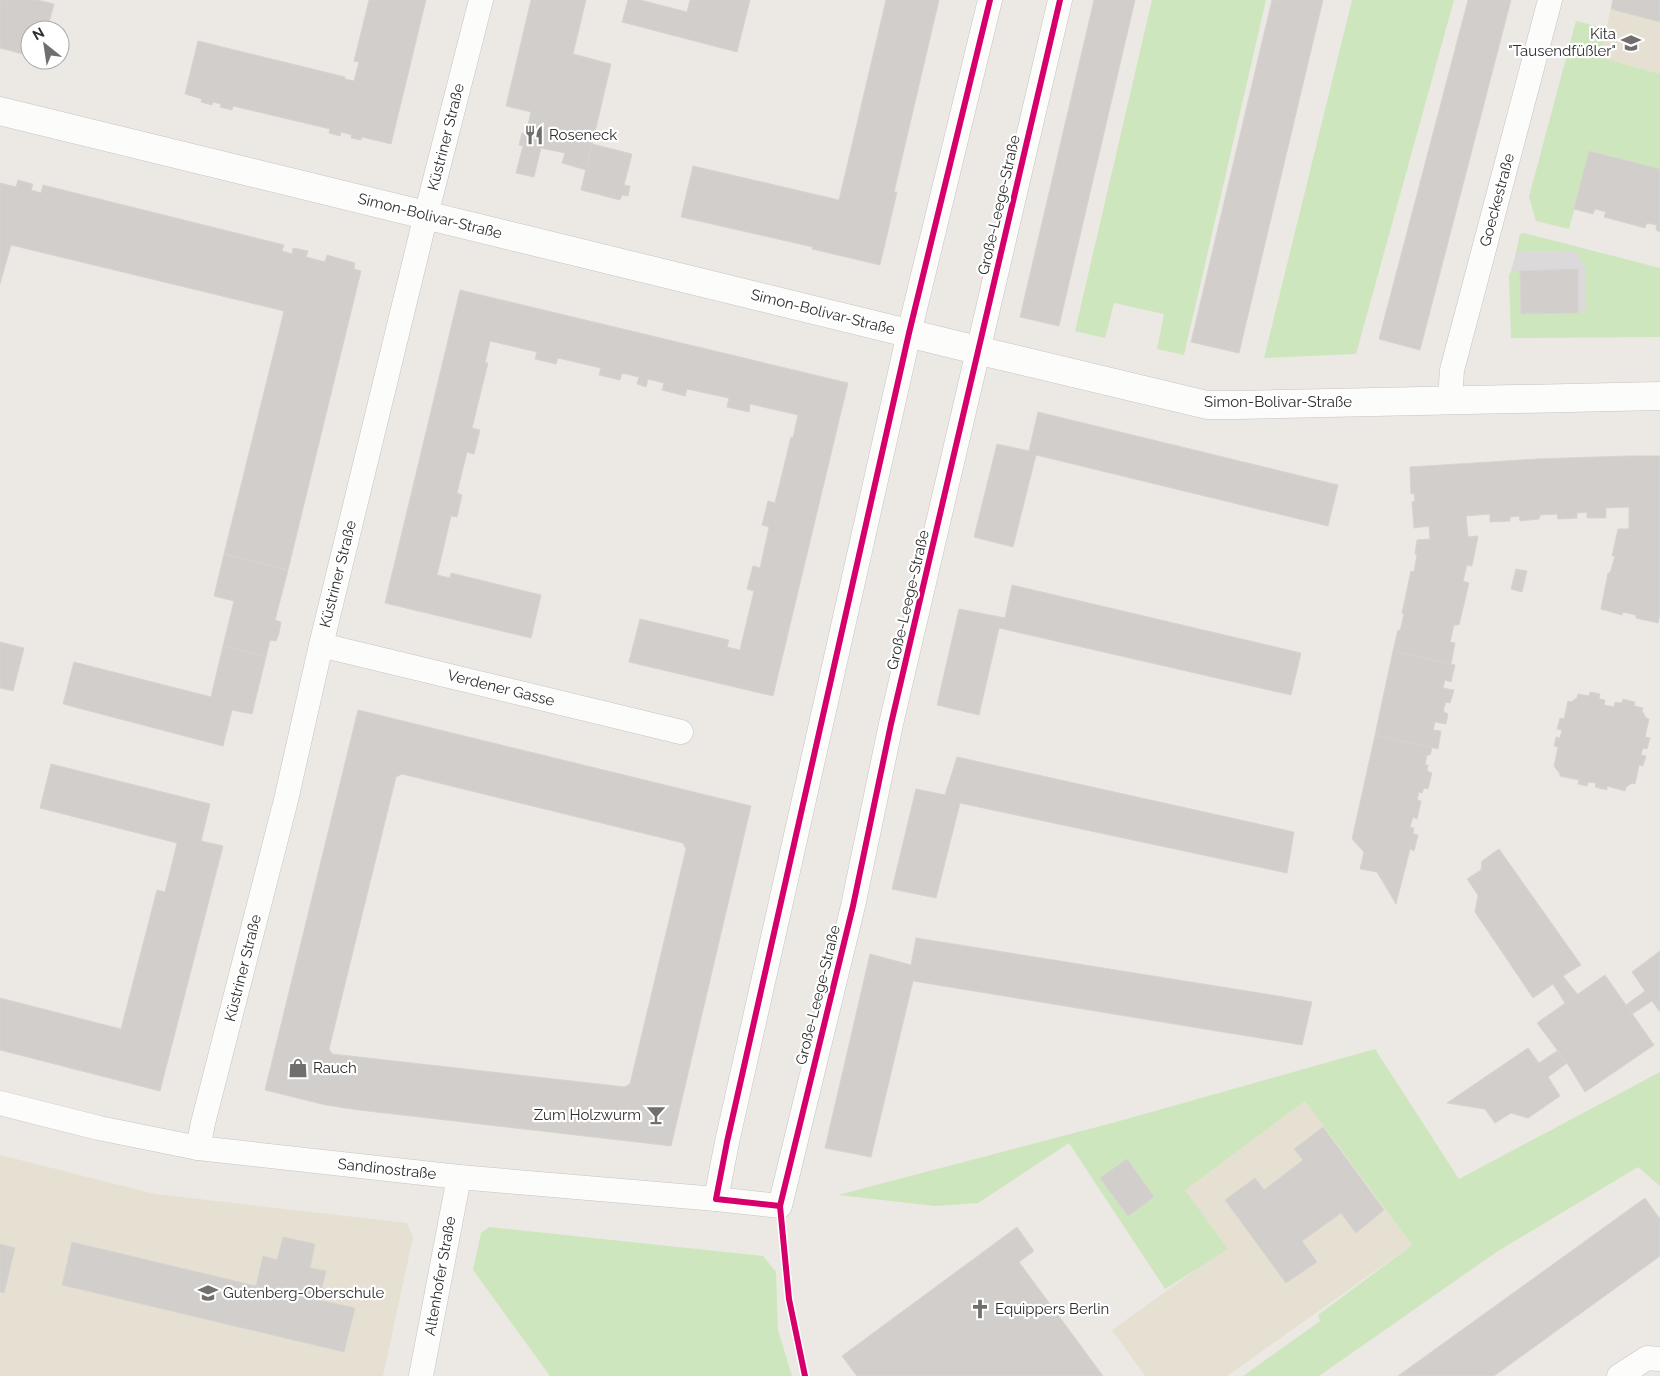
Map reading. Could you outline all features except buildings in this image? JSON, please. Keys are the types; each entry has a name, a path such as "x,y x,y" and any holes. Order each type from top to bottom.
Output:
{"street":[{"name":"Küstriner Straße","path":"198,1148 286,800 321,644 426,215 481,0"},
{"path":"716,1199 727,1142 910,334 990,0"},
{"name":"Große-Leege-Straße","path":"780,1206 853,906 891,724 1060,0"},
{"name":"Goeckestraße","path":"1450,400 1452,370 1550,0"},
{"name":"Simon-Bolivar-Straße","path":"0,111 979,351 1207,404 1660,396"},
{"name":"Verdener Gasse","path":"321,644 681,732"},
{"name":"Sandinostraße","path":"0,1103 99,1128 198,1148 459,1177 780,1206"},
{"name":"Altenhofer Straße","path":"421,1376 459,1177"},
{"path":"1619,1376 1647,1358 1660,1359"}],"shaded area":[{"name":"Kita \"Tausendfüßler\"","path":"1613,0 1660,0 1660,74 1599,57"},
{"path":"1576,251 1586,269 1586,313 1521,314 1520,271 1511,271 1516,252"},
{"path":"1305,1101 1412,1245 1227,1376 1145,1376 1112,1330 1226,1248 1184,1190"},
{"path":"0,1155 155,1194 407,1223 413,1237 383,1376 0,1376"}],"green space":[{"path":"1152,0 1266,0 1184,355 1157,349 1164,314 1114,303 1105,338 1075,331"},
{"path":"1352,0 1454,0 1356,354 1264,358"},
{"path":"1576,21 1607,29 1599,57 1660,74 1660,169 1590,151 1569,229 1536,221 1529,197"},
{"path":"1524,233 1660,268 1660,337 1511,338 1509,275 1511,271 1520,271 1521,314 1586,312 1586,269 1576,251 1516,252 1520,234"},
{"path":"1375,1049 1459,1179 1660,1072 1660,1186 1638,1167 1498,1251 1319,1376 1243,1376 1320,1321 1318,1315 1412,1245 1305,1101 1185,1190 1228,1249 1165,1289 1069,1143 978,1203 935,1206 838,1195 1116,1122"},
{"path":"489,1227 763,1256 776,1272 778,1330 792,1376 550,1376 473,1270 481,1233"}],"cycle path":[{"path":"780,1206 716,1199 727,1142 909,333 990,0"},
{"path":"805,1376 789,1299 780,1206 853,906 891,724 1060,0"}],"place":[{"name":"Kita \"Tausendfüßler\"","path":"1631,43"},
{"name":"Roseneck","path":"534,135"},
{"name":"Rauch","path":"298,1068"},
{"name":"Zum Holzwurm","path":"656,1115"},
{"name":"Gutenberg-Oberschule","path":"208,1293"},
{"name":"Equippers Berlin","path":"980,1309"}]}
